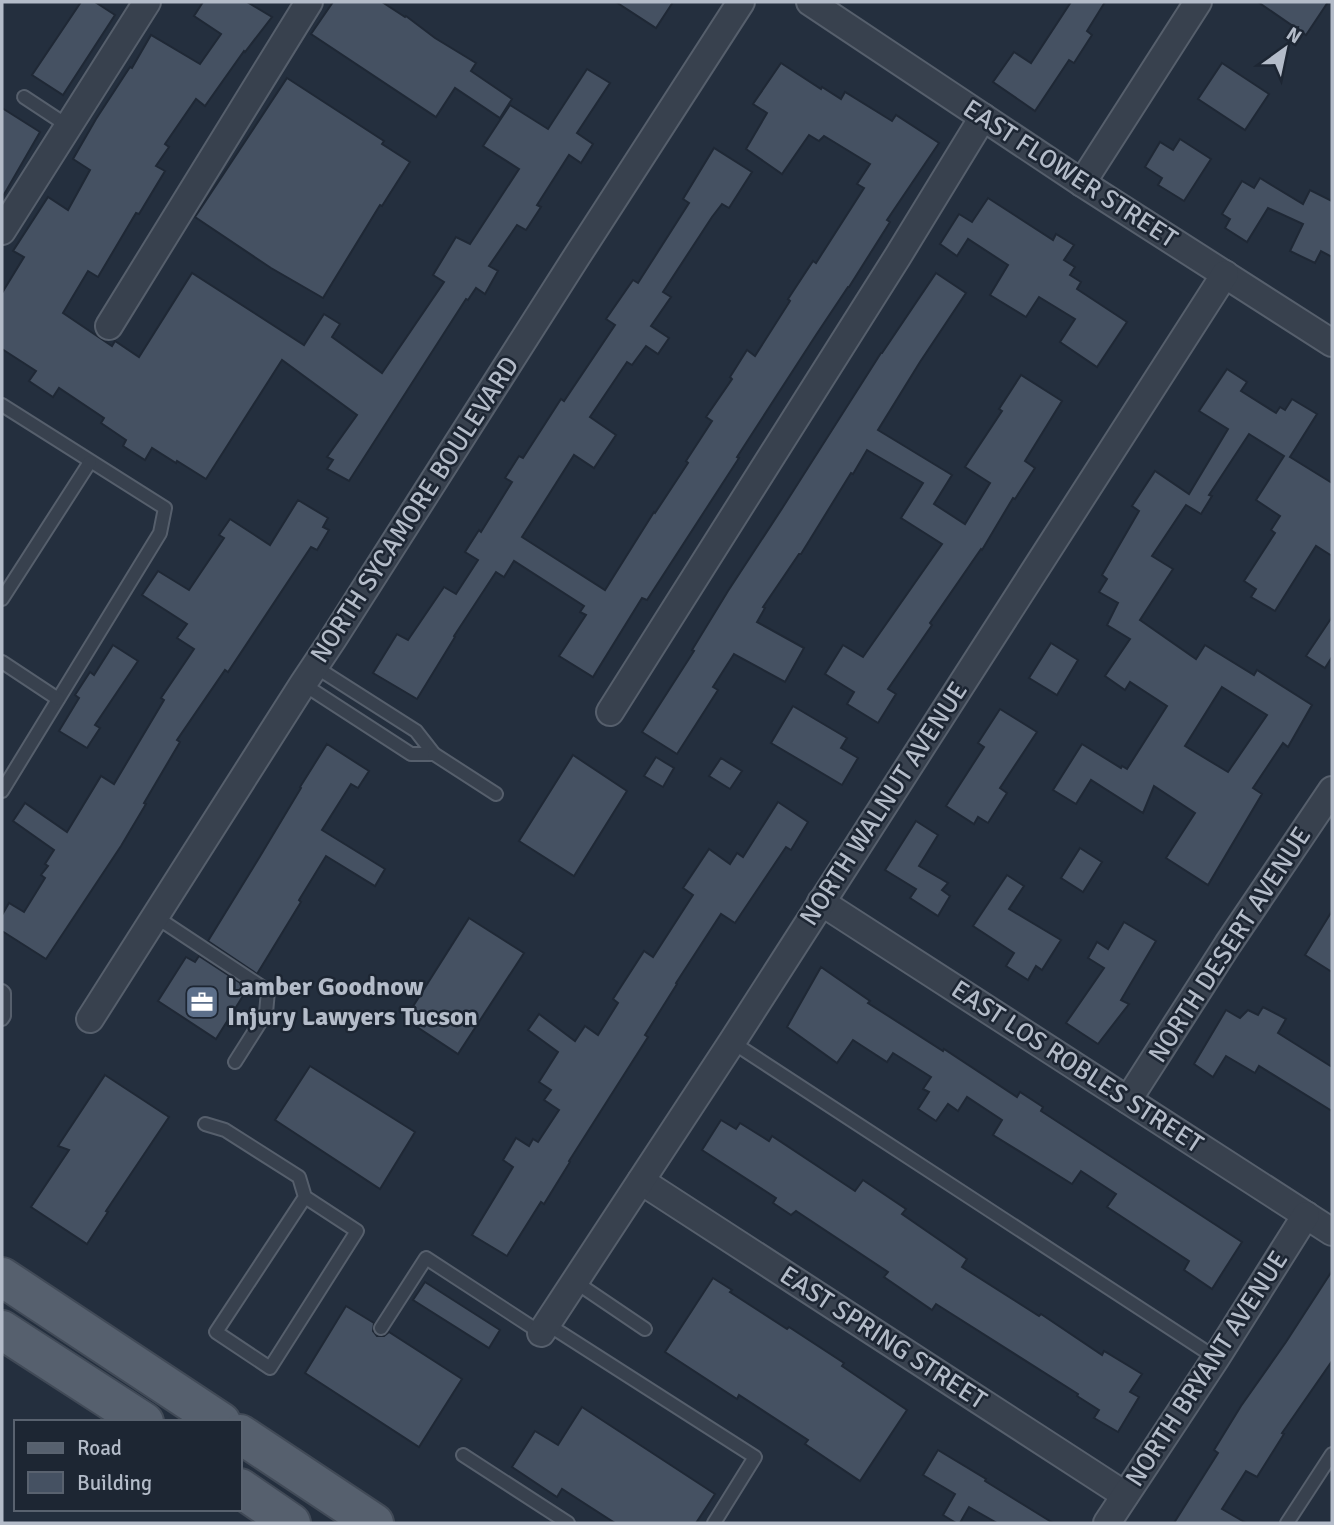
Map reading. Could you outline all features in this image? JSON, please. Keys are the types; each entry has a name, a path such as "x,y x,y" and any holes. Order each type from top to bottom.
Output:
{"main road":[{"path":"2,1277 218,1420"},
{"path":"2,1330 141,1420"},
{"path":"242,1435 374,1523"},
{"path":"242,1489 291,1523"}],"street":[{"path":"2,231 147,2"},
{"path":"109,326 309,2"},
{"name":"NORTH SYCAMORE BOULEVARD","path":"90,1019 741,2"},
{"name":"EAST FLOWER STREET","path":"810,2 1082,183 1332,343"},
{"path":"1082,183 1198,2"},
{"path":"610,712 983,117"},
{"name":"NORTH WALNUT AVENUE","path":"544,1329 732,1042 1225,274"},
{"name":"NORTH DESERT AVENUE","path":"1128,1100 1228,944 1332,790"},
{"name":"EAST LOS ROBLES STREET","path":"821,902 1332,1232"},
{"name":"EAST SPRING STREET","path":"641,1181 1125,1495"},
{"name":"NORTH BRYANT AVENUE","path":"1107,1523 1306,1215"}],"lane":[{"path":"23,97 68,126"},
{"path":"2,405 165,508 160,533 2,791"},
{"path":"2,599 90,462"},
{"path":"2,662 58,699"},
{"path":"309,675 411,754 434,754"},
{"path":"309,675 416,731 434,754 496,794"},
{"path":"156,917 268,991 266,1013 234,1062"},
{"path":"2,991 2,1019"},
{"path":"732,1042 1216,1358"},
{"path":"205,1124 225,1130 299,1177 305,1197 358,1231 270,1368 216,1332 305,1197"},
{"path":"381,1328 425,1258 755,1457 715,1523"},
{"path":"573,1282 645,1329"},
{"path":"1287,1523 1332,1454"},
{"path":"463,1455 568,1523"}],"building":[{"path":"81,2 95,2 115,15 63,95 32,75"},
{"path":"203,2 247,2 272,17 205,106 196,99 165,144 169,147 156,166 165,171 139,214 136,213 98,277 88,271 63,313 112,346 115,341 139,357 192,273 304,345 324,314 340,324 332,337 382,373 444,282 433,275 456,237 470,244 519,169 483,146 510,105 548,129 587,69 610,83 577,133 593,144 581,163 569,155 537,205 541,207 526,230 517,225 489,266 498,271 485,294 476,288 468,300 466,299 349,481 327,469 333,460 327,457 357,415 282,360 206,479 152,448 145,460 123,446 126,440 101,423 104,418 59,388 53,397 29,381 36,371 2,349 2,293 24,257 13,251 48,197 68,210 90,170 73,159 151,35 200,64 221,34 194,16"},
{"path":"333,2 382,2 476,63 471,71 512,99 500,118 455,88 436,117 311,34"},
{"path":"616,2 673,2 656,28"},
{"path":"1071,2 1105,2 1087,31 1092,35 1074,63 1069,60 1035,111 993,82 1014,52 1031,63"},
{"path":"1258,2 1328,2 1306,35"},
{"path":"781,63 841,99 845,92 892,121 896,115 939,143 887,220 890,222 849,287 647,600 642,598 593,677 559,656 586,615 580,612 584,606 514,561 504,577 496,572 417,699 373,673 397,634 408,640 444,587 456,594 478,560 465,552 479,530 481,532 512,482 505,478 519,456 523,458 561,399 564,401 615,325 606,319 633,280 638,283 689,203 683,199 714,148 752,172 729,208 722,204 712,217 663,292 671,297 651,326 669,338 658,354 646,346 632,365 627,362 590,417 616,435 594,468 574,455 522,537 605,590 688,463 686,461 712,421 706,417 732,379 730,377 747,350 755,356 790,301 788,299 813,261 816,263 864,188 857,184 870,164 824,136 819,141 809,135 782,174 746,149 767,113 753,104"},
{"path":"1222,63 1269,94 1245,130 1198,99"},
{"path":"287,78 384,141 382,144 410,162 323,298 271,268 195,217"},
{"path":"2,108 40,132 2,198"},
{"path":"1180,139 1211,159 1184,201 1158,185 1162,178 1145,167 1160,142 1173,150"},
{"path":"1260,178 1303,204 1310,190 1332,201 1332,257 1321,251 1315,263 1290,251 1303,224 1268,208 1247,242 1225,228 1230,219 1222,214 1242,181 1254,188"},
{"path":"988,198 1053,240 1056,234 1074,245 1064,260 1075,267 1070,275 1081,282 1077,289 1127,322 1097,367 1060,342 1075,319 1039,297 1026,317 990,295 1008,265 968,239 957,256 940,244 959,214 972,222"},
{"path":"936,273 966,293 878,430 952,475 934,504 965,524 990,483 965,467 1002,411 999,409 1021,375 1062,401 1025,461 1035,468 888,689 896,694 878,723 847,704 854,692 825,674 843,645 863,657 942,544 901,518 923,483 867,450 801,554 763,607 765,608 757,622 804,648 785,682 734,654 713,687 718,690 677,754 642,732 694,651 692,650 728,591 881,353"},
{"path":"1227,369 1247,382 1241,391 1276,413 1280,407 1285,410 1292,399 1317,414 1290,457 1332,483 1332,556 1316,546 1275,611 1251,597 1256,589 1244,581 1275,533 1271,530 1280,516 1256,500 1284,456 1249,434 1209,495 1212,496 1201,514 1186,505 1152,556 1173,569 1140,620 1196,659 1205,645 1254,675 1257,670 1312,705 1288,747 1283,743 1253,788 1262,794 1208,885 1166,858 1195,813 1154,786 1143,813 1091,780 1076,804 1053,790 1082,744 1127,769 1167,706 1130,682 1125,690 1105,676 1130,639 1107,625 1118,603 1099,592 1107,579 1102,575 1139,511 1132,506 1155,471 1189,494 1228,429 1199,411","holes":["1222,687 1267,715 1228,772 1185,746"]},
{"path":"298,500 328,518 323,527 329,530 317,550 311,547 228,672 225,670 177,740 180,742 121,846 46,959 2,931 2,915 9,903 24,912 45,878 41,875 54,850 13,821 25,803 67,832 101,776 114,784 164,700 161,698 194,649 177,638 187,624 142,595 158,571 189,590 224,538 219,535 230,519 270,545"},
{"path":"1332,617 1332,657 1325,668 1306,656"},
{"path":"1051,643 1078,660 1057,695 1029,678"},
{"path":"113,645 138,661 95,725 100,728 87,748 59,731 79,698 75,695 90,672 94,675"},
{"path":"793,706 847,738 841,748 858,758 842,785 771,743"},
{"path":"1000,709 1037,732 1000,788 1007,793 988,823 978,817 974,824 946,806 984,747 978,743"},
{"path":"327,744 369,771 358,788 351,784 322,830 385,869 375,886 326,856 257,974 208,941"},
{"path":"573,755 627,791 574,876 519,841"},
{"path":"656,757 674,768 663,787 644,776"},
{"path":"721,758 742,771 730,789 709,776"},
{"path":"778,802 808,822 791,850 786,847 735,923 721,914 676,983 645,1035 648,1037 544,1204 541,1202 507,1256 472,1235 513,1167 503,1160 516,1138 529,1146 533,1139 538,1142 559,1110 544,1100 551,1090 539,1082 558,1052 528,1030 539,1014 575,1041 585,1026 598,1035 618,1003 613,999 644,951 653,957 693,895 683,888 709,849 730,864 737,853 743,857"},
{"path":"916,821 938,835 919,866 948,883 942,890 950,896 938,916 910,898 916,889 885,870"},
{"path":"1080,848 1102,862 1083,892 1061,878"},
{"path":"1007,875 1024,886 1009,909 1061,940 1042,970 1036,966 1028,980 1006,966 1014,953 973,926"},
{"path":"1332,911 1332,972 1305,955"},
{"path":"469,918 524,953 458,1054 405,1019"},
{"path":"1124,922 1156,941 1121,1000 1129,1004 1098,1044 1066,1023 1104,968 1088,958 1097,942 1108,949"},
{"path":"199,956 248,988 216,1039 158,1001 186,957 195,962"},
{"path":"821,967 870,1001 868,1003 1017,1097 1020,1092 1043,1107 1041,1111 1242,1242 1212,1289 1184,1270 1189,1261 1107,1207 1116,1194 1081,1171 1072,1184 993,1135 1002,1120 967,1097 958,1111 948,1104 936,1121 918,1109 929,1092 923,1089 931,1077 893,1053 887,1062 853,1040 837,1063 787,1027"},
{"path":"1263,1007 1286,1019 1278,1033 1332,1067 1332,1111 1259,1066 1255,1073 1226,1056 1213,1077 1194,1064 1226,1010 1240,1018 1248,1010 1258,1015"},
{"path":"310,1066 415,1132 380,1189 275,1120"},
{"path":"105,1075 169,1117 87,1244 31,1207 69,1150 58,1146"},
{"path":"721,1120 736,1129 740,1123 769,1141 772,1136 855,1191 863,1180 906,1209 902,1214 967,1259 962,1267 1039,1316 1041,1314 1102,1355 1104,1351 1142,1374 1130,1392 1139,1397 1118,1432 1094,1418 1099,1410 1077,1396 1078,1394 936,1304 932,1310 884,1277 888,1272 796,1211 791,1215 773,1203 776,1198 702,1150"},
{"path":"1332,1271 1332,1361 1282,1433 1284,1434 1257,1477 1246,1471 1222,1509 1246,1523 1174,1523 1218,1453 1214,1450 1241,1406"},
{"path":"713,1278 787,1329 789,1327 844,1363 842,1366 907,1410 860,1481 805,1444 808,1440 739,1395 737,1399 665,1352"},
{"path":"425,1282 500,1330 489,1348 413,1300"},
{"path":"346,1306 374,1323 373,1331 377,1336 384,1336 389,1332 462,1379 419,1447 305,1373"},
{"path":"582,1407 715,1494 696,1523 615,1523 562,1489 557,1497 512,1467 535,1431 558,1445"},
{"path":"938,1450 1053,1523 997,1523 969,1507 960,1523 943,1515 955,1494 923,1475"}],"place":[{"name":"Lamber Goodnow Injury Lawyers Tucson","path":"202,1002"}]}
